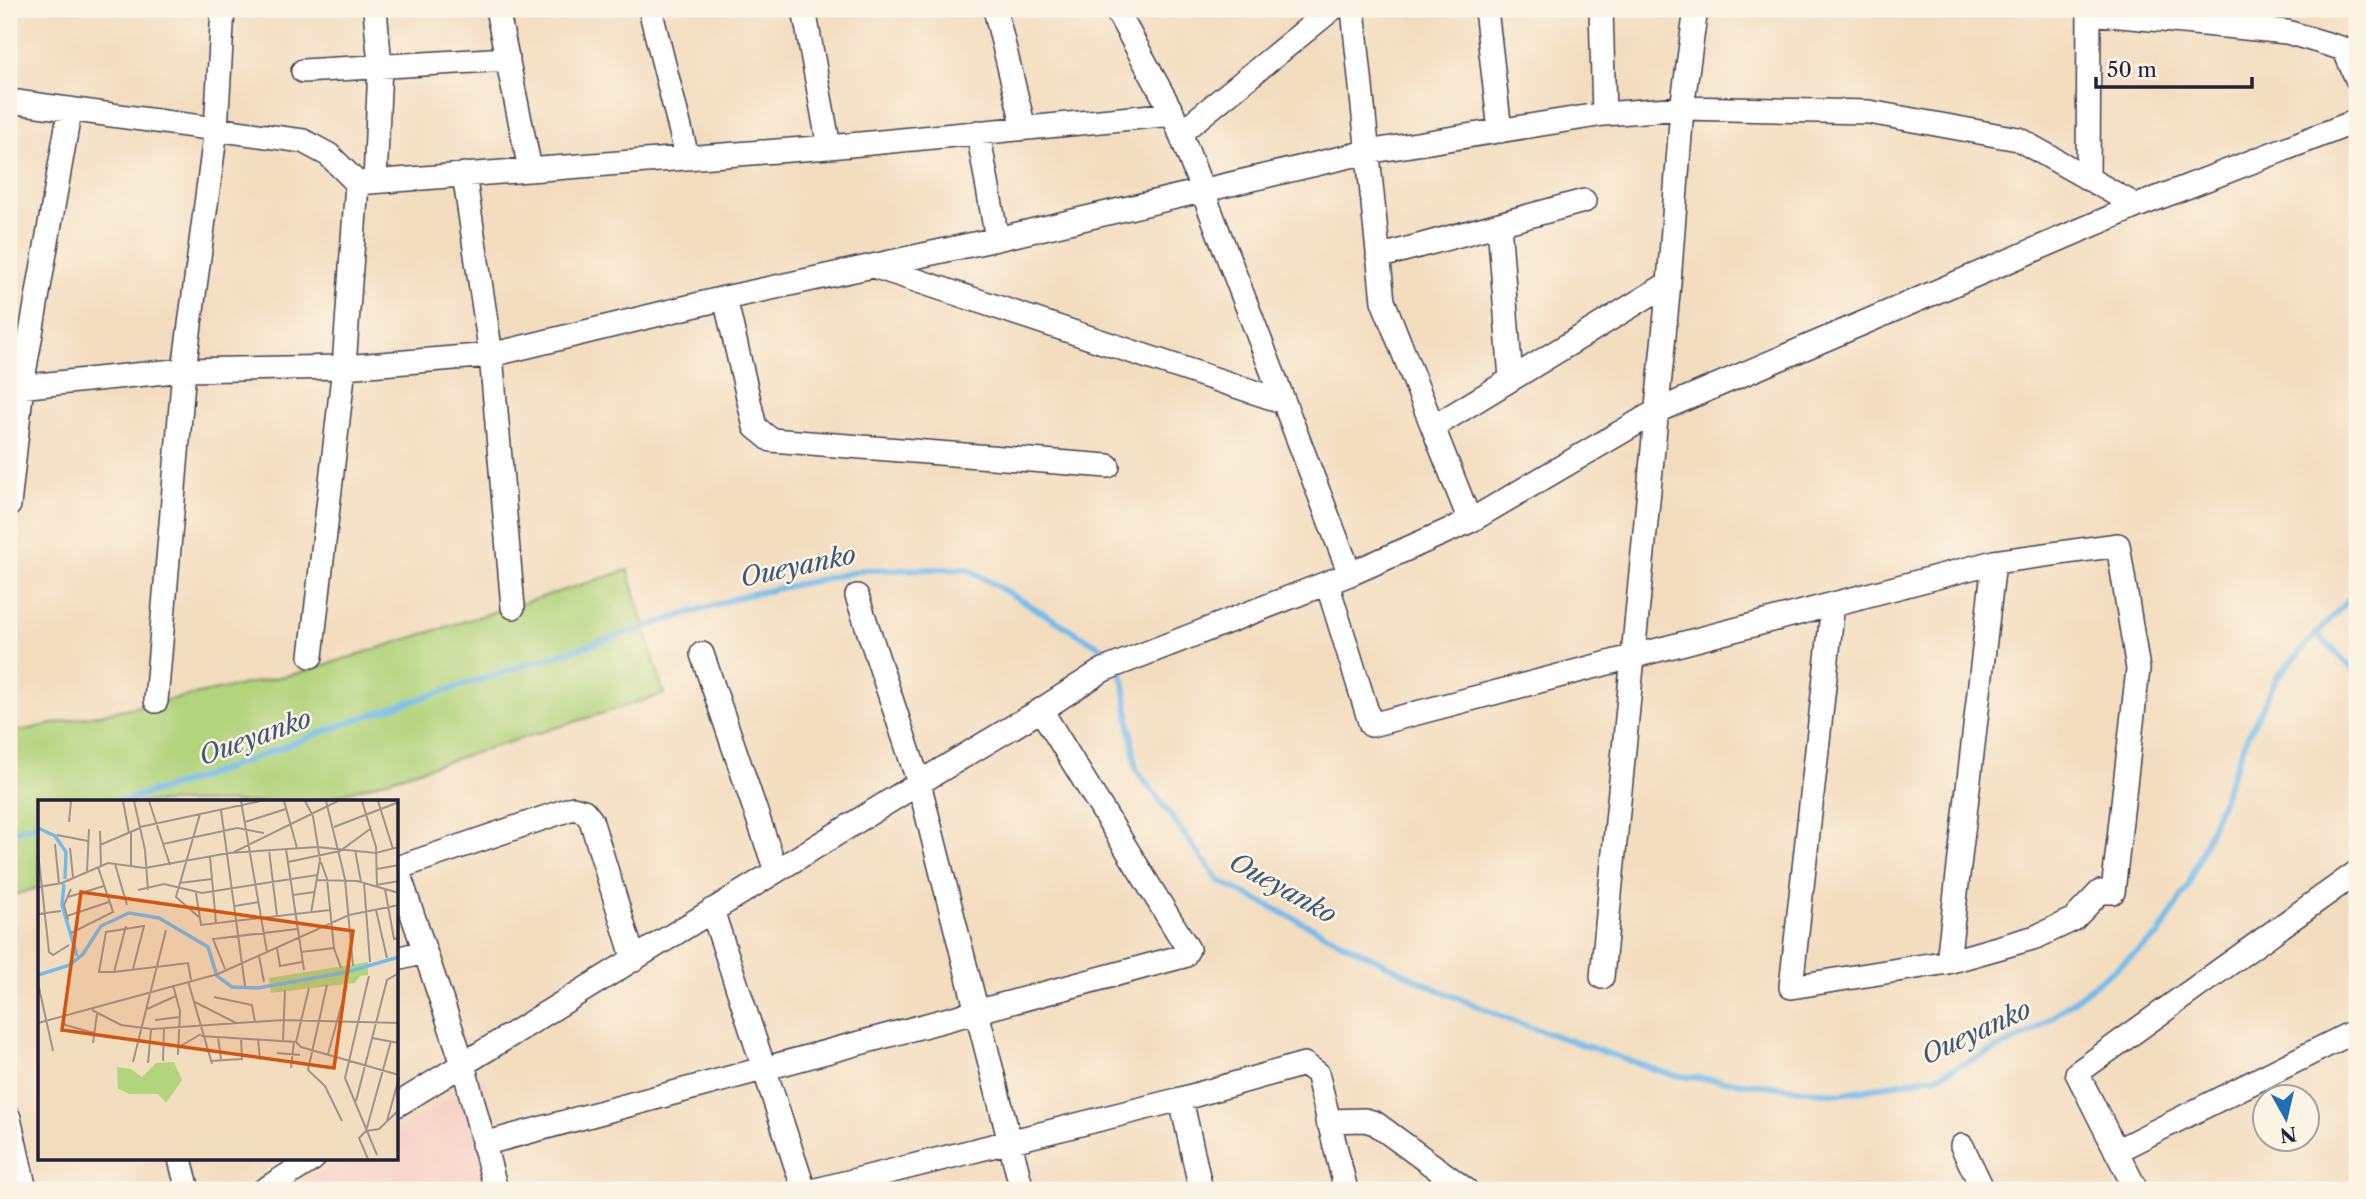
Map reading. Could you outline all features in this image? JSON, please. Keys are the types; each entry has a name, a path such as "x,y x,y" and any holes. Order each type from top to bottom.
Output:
{"street":[{"path":"156,701 184,370 216,129 223,9"},
{"path":"311,656 380,66 375,9"},
{"path":"497,9 530,169"},
{"path":"650,9 687,156"},
{"path":"804,9 829,147"},
{"path":"995,9 1024,128"},
{"path":"1116,9 1177,124 1350,573"},
{"path":"9,101 303,141 329,155 366,182 829,147 1024,128 1177,124 1332,9"},
{"path":"1353,9 1383,301 1470,521"},
{"path":"1486,9 1500,131"},
{"path":"1601,9 1604,114"},
{"path":"1602,977 1669,283 1682,108 1696,9"},
{"path":"2088,179 2089,11 2287,32 2344,49 2357,79"},
{"path":"303,71 508,59"},
{"path":"15,387 184,370 344,367 491,355 725,298 997,239 1367,152 1604,114 1682,108 1869,111 2018,139 2137,206"},
{"path":"9,505 15,387 70,109"},
{"path":"399,1104 1103,670 1327,583 1470,521 1657,411 2137,206 2357,121"},
{"path":"978,132 997,239"},
{"path":"464,174 491,355 513,607"},
{"path":"1378,257 1584,201"},
{"path":"1499,224 1511,379"},
{"path":"873,266 1284,402"},
{"path":"1433,427 1669,283"},
{"path":"725,298 755,427 771,440 1108,466"},
{"path":"1327,583 1371,725 1633,657 1833,604 1994,562 2118,545 2138,669 2113,892 2100,892 2074,919 2036,937 1948,962 1791,987 1833,604"},
{"path":"1948,962 1994,562"},
{"path":"857,596 919,783 1022,1190"},
{"path":"702,654 776,871"},
{"path":"483,1144 1184,956 1188,949 1041,710"},
{"path":"399,868 573,808 584,811 591,820 634,960"},
{"path":"2136,1190 2077,1073 2357,872"},
{"path":"399,875 463,1064 496,1190"},
{"path":"712,910 804,1190"},
{"path":"399,958 424,952"},
{"path":"2116,1151 2357,1030"},
{"path":"816,1190 1181,1099 1304,1064 1317,1073 1346,1190"},
{"path":"1181,1099 1200,1190"},
{"path":"9,1118 25,1190"},
{"path":"1327,1121 1365,1120 1376,1123 1466,1190"},
{"path":"1962,1146 1983,1190"},
{"path":"180,1160 188,1190"},
{"path":"264,1190 311,1160"}],"shaded area":[{"path":"484,1078 511,1190 290,1190 343,1160 399,1160 399,1128"}],"green space":[{"path":"628,570 664,694 323,800 38,800 38,888 9,897 9,733 299,673"}],"waterway":[{"name":"Oueyanko","path":"125,800 197,779 366,716 743,596 864,570 968,569 1107,651 1123,676 1136,769 1219,881 1434,988 1515,1022 1672,1075 1841,1094 1937,1076 2031,1033 2158,936 2188,886 2247,737 2278,676 2357,590"},
{"path":"2317,634 2357,673"},
{"name":"Oueyanko","path":"9,833 38,825"}]}
